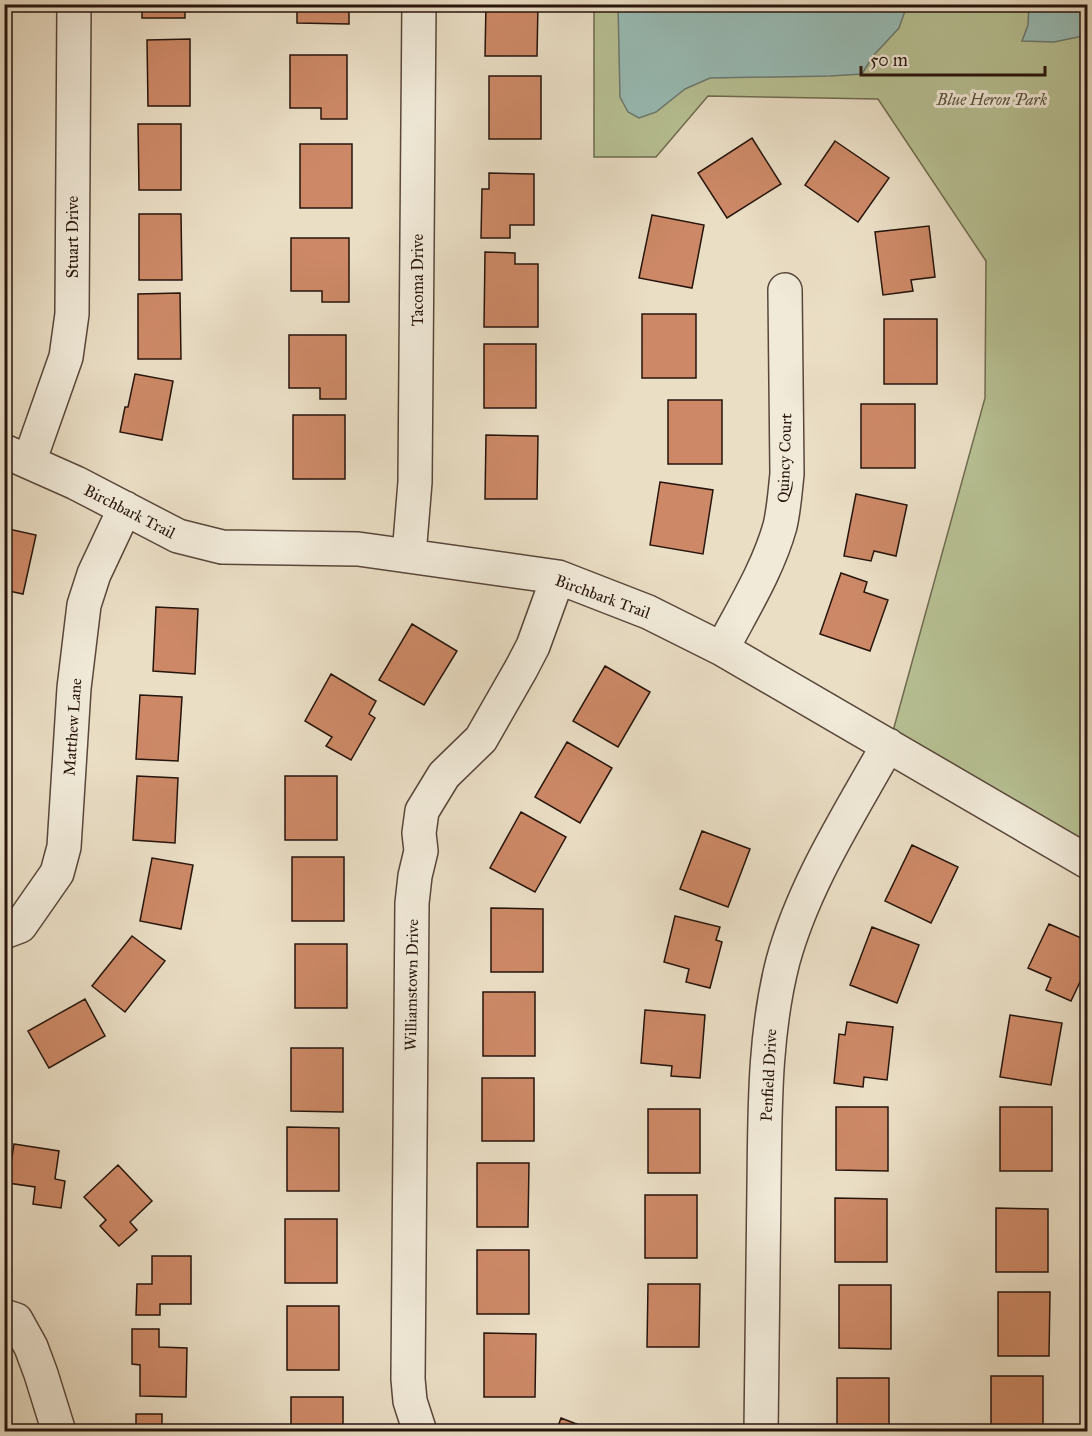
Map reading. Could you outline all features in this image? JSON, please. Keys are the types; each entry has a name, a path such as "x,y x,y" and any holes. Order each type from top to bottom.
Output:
{"street":[{"name":"Stuart Drive","path":"17,456 66,357 72,315 74,4"},
{"name":"Tacoma Drive","path":"409,555 415,482 419,4"},
{"name":"Quincy Court","path":"722,649 769,557 780,524 784,502 787,474 785,290"},
{"name":"Birchbark Trail","path":"17,456 178,536 222,547 358,549 558,577 648,612 722,649 1088,862"},
{"name":"Matthew Lane","path":"4,932 20,926 57,873 64,847 74,688 84,605 94,574 125,508"},
{"name":"Williamstown Drive","path":"420,1431 410,1401 408,1378 412,903 421,851 419,833 423,810 444,775 481,739 521,669 533,646 558,577"},
{"name":"Penfield Drive","path":"761,1431 765,1084 772,1015 783,960 802,906 825,857 888,746"},
{"path":"10,1318 31,1347 59,1431"}],"green space":[{"name":"Blue Heron Park","path":"594,5 1087,5 1087,845 893,731 985,398 986,261 878,99 708,96 656,157 594,157"}],"water":[{"path":"618,4 907,5 899,28 873,56 862,74 710,78 685,89 656,112 639,118 628,112 620,97"},
{"path":"1029,5 1087,5 1087,36 1054,42 1022,41 1028,25"}],"building":[{"path":"4,4 10,4 11,11 4,11"},
{"path":"142,4 185,4 185,18 142,18"},
{"path":"297,4 349,4 349,24 297,23"},
{"path":"486,4 538,4 537,56 485,56"},
{"path":"4,39 10,39 11,106 4,106"},
{"path":"190,39 190,106 148,106 147,40"},
{"path":"290,55 347,55 347,119 321,119 321,108 290,108"},
{"path":"489,76 541,76 541,139 489,139"},
{"path":"138,124 181,124 181,190 139,190"},
{"path":"4,126 10,126 10,191 4,191"},
{"path":"752,138 781,184 727,218 698,173"},
{"path":"835,141 889,178 858,222 805,185"},
{"path":"300,144 352,144 352,208 300,208"},
{"path":"489,173 534,174 534,225 510,225 510,238 481,238 482,189 489,189"},
{"path":"4,208 9,208 10,274 4,274"},
{"path":"139,214 181,214 182,280 139,280"},
{"path":"652,215 704,225 692,288 639,278"},
{"path":"929,226 935,277 911,280 913,291 883,295 875,232"},
{"path":"291,238 349,238 349,302 322,302 322,291 291,291"},
{"path":"485,252 515,253 515,264 538,264 538,327 484,327"},
{"path":"180,293 181,359 138,359 138,294"},
{"path":"4,302 9,303 4,329"},
{"path":"642,314 696,314 696,378 642,378"},
{"path":"884,319 937,319 937,384 884,384"},
{"path":"289,335 346,335 346,399 320,399 320,388 289,388"},
{"path":"484,344 536,344 536,408 484,408"},
{"path":"135,374 173,381 162,440 120,432"},
{"path":"668,400 722,400 722,464 668,464"},
{"path":"861,404 915,404 915,468 861,468"},
{"path":"293,415 345,415 345,479 293,479"},
{"path":"486,435 538,436 537,499 485,499"},
{"path":"660,482 713,490 703,554 650,545"},
{"path":"856,494 907,505 896,556 874,551 871,561 844,556"},
{"path":"4,528 36,535 23,594 4,590"},
{"path":"841,573 867,582 864,592 888,600 870,651 820,634"},
{"path":"156,607 198,609 195,674 153,671"},
{"path":"4,617 10,618 6,682 4,682"},
{"path":"412,624 457,651 424,705 379,680"},
{"path":"605,666 650,692 618,747 573,721"},
{"path":"331,674 376,701 369,714 375,718 351,760 326,746 332,737 305,721"},
{"path":"140,695 182,697 178,761 136,759"},
{"path":"4,699 11,700 7,769 4,769"},
{"path":"567,742 612,768 580,823 535,797"},
{"path":"137,776 178,778 175,843 133,840"},
{"path":"285,776 337,776 337,840 285,840"},
{"path":"521,812 566,837 535,892 490,868"},
{"path":"702,831 750,849 728,907 680,889"},
{"path":"912,845 958,867 931,923 885,901"},
{"path":"292,857 344,857 344,921 292,921"},
{"path":"152,858 193,865 181,929 140,921"},
{"path":"491,908 543,909 543,972 491,972"},
{"path":"675,916 720,927 716,940 722,942 710,988 686,982 689,969 664,962"},
{"path":"1049,924 1088,941 1085,955 1088,956 1088,965 1071,1001 1046,990 1051,978 1028,968"},
{"path":"872,927 919,945 897,1003 850,985"},
{"path":"132,936 165,961 125,1012 92,986"},
{"path":"295,944 347,944 347,1008 295,1008"},
{"path":"483,992 535,992 535,1056 483,1056"},
{"path":"85,999 105,1036 49,1068 28,1031"},
{"path":"645,1010 705,1015 700,1078 671,1076 672,1066 641,1063"},
{"path":"1010,1015 1062,1023 1051,1085 1000,1077"},
{"path":"847,1022 893,1027 887,1080 864,1077 863,1087 834,1083 839,1034 845,1035"},
{"path":"291,1048 343,1048 343,1112 291,1111"},
{"path":"482,1078 534,1078 534,1141 482,1141"},
{"path":"836,1107 888,1107 888,1171 836,1170"},
{"path":"1000,1107 1052,1107 1052,1171 1000,1171"},
{"path":"648,1109 700,1109 700,1173 648,1173"},
{"path":"287,1127 339,1128 339,1191 287,1191"},
{"path":"14,1144 59,1151 55,1179 65,1181 61,1208 33,1204 35,1187 8,1183"},
{"path":"477,1163 529,1163 528,1227 477,1227"},
{"path":"118,1165 152,1201 130,1222 137,1230 119,1246 100,1226 106,1220 84,1197"},
{"path":"645,1195 697,1195 697,1258 645,1258"},
{"path":"835,1198 887,1199 887,1262 835,1262"},
{"path":"996,1208 1048,1209 1048,1272 996,1272"},
{"path":"285,1219 337,1219 337,1283 285,1283"},
{"path":"477,1250 529,1250 529,1314 477,1314"},
{"path":"152,1256 191,1256 191,1304 160,1304 160,1315 136,1315 137,1284 152,1284"},
{"path":"648,1284 700,1284 699,1347 647,1347"},
{"path":"839,1285 891,1285 891,1349 839,1348"},
{"path":"998,1292 1050,1292 1049,1356 998,1356"},
{"path":"287,1306 339,1306 339,1370 287,1370"},
{"path":"132,1329 159,1329 159,1347 187,1348 186,1397 140,1396 140,1365 132,1364"},
{"path":"484,1333 536,1334 535,1397 484,1397"},
{"path":"991,1376 1043,1376 1043,1432 991,1432"},
{"path":"837,1378 889,1378 889,1432 837,1432"},
{"path":"291,1397 343,1397 343,1432 291,1432"},
{"path":"136,1414 162,1414 162,1432 136,1432"},
{"path":"561,1418 597,1432 556,1432"}]}
